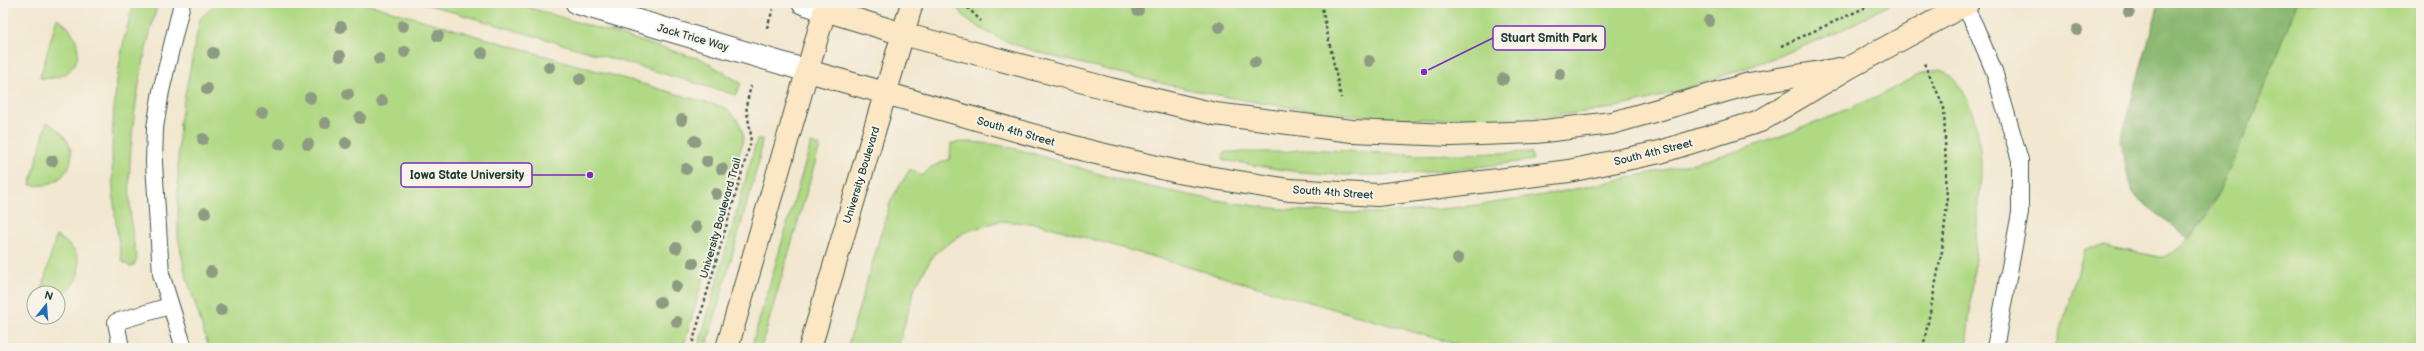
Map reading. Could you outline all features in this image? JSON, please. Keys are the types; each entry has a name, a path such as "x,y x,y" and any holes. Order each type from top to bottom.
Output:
{"main road":[{"name":"University Boulevard","path":"810,348 912,3"},
{"name":"South 4th Street","path":"808,71 1092,152 1183,173 1289,190 1377,195 1474,185 1569,171 1660,152 1760,122 1850,68 1966,4"},
{"path":"727,348 826,6"},
{"name":"South 4th Street","path":"826,6 903,34 1110,89 1215,114 1352,131 1451,135 1536,132 1612,123 1749,84 1850,68"}],"street":[{"name":"Jack Trice Way","path":"577,3 808,71"},
{"path":"802,3 826,6"}],"lane":[{"path":"182,3 161,91 155,128 155,200 160,274 169,306 184,348"},
{"path":"1966,4 1994,71 2020,160 2020,213 1995,348"},
{"path":"121,348 116,322 169,306"}],"path":[{"path":"1321,3 1342,106"},
{"path":"1776,48 1875,3"},
{"path":"1923,348 1942,251 1947,203 1944,107 1928,70"},
{"name":"University Boulevard Trail","path":"691,348 750,144 751,135 746,106 749,92"}],"green space":[{"path":"134,3 158,3 143,64 132,130 130,197 132,229 137,259 134,265 130,267 122,261 117,230 112,165 115,98 119,65"},
{"path":"216,3 364,3 725,108 739,122 743,141 683,348 209,348 185,272 178,237 178,157 180,120 200,19"},
{"path":"422,3 514,3 703,60 741,83 736,95"},
{"path":"953,3 1892,3 1856,23 1800,48 1717,78 1649,99 1606,109 1577,113 1533,117 1466,120 1362,116 1311,110 1260,103 1158,82 1046,54 1001,39 982,29 965,17"},
{"path":"2159,3 2297,3 2237,154 2207,212 2190,239 2132,194 2120,140"},
{"path":"2297,3 2421,3 2421,348 2055,348 2085,249 2105,246 2164,258 2190,239 2211,209 2245,133"},
{"path":"57,18 68,27 75,37 78,48 77,58 73,67 65,74 54,78 40,78"},
{"path":"1940,69 1951,76 1966,97 1975,123 1980,149 1981,180 1975,262 1966,348 1469,348 1039,224 1000,221 965,232 934,254 915,287 898,348 847,348 891,200 910,169 922,176 931,167 950,159 951,143 971,142 993,144 1038,155 1104,176 1158,189 1258,206 1292,210 1360,213 1452,208 1509,201 1594,185 1676,167 1748,148 1795,131 1869,100 1925,72"},
{"path":"47,122 64,136 70,146 70,164 66,172 59,179 51,183 30,185"},
{"path":"757,139 762,139 759,161 706,348 698,348"},
{"path":"811,143 820,146 761,348 751,348"},
{"path":"1308,149 1422,155 1531,152 1533,160 1424,172 1341,175 1269,168 1223,160 1224,152 1283,152"},
{"path":"56,236 66,242 78,258 78,275 74,283 66,291 66,285 43,285"}],"place":[{"name":"Stuart Smith Park","path":"1424,72"},
{"name":"Iowa State University","path":"590,175"}]}
